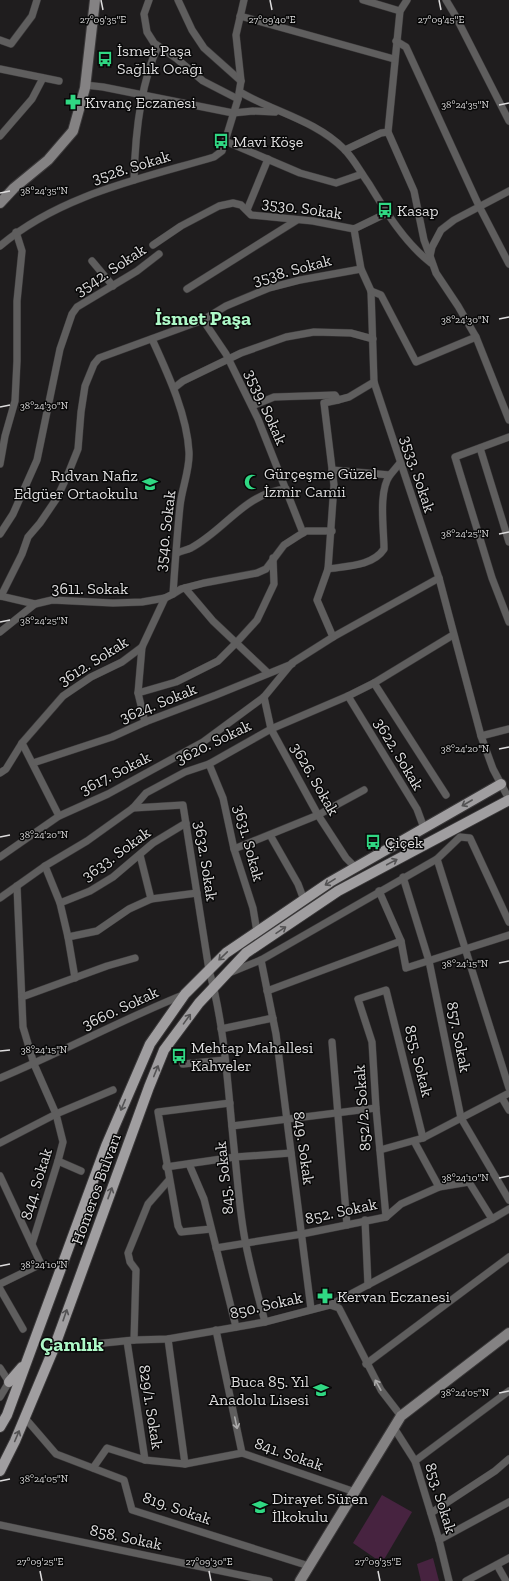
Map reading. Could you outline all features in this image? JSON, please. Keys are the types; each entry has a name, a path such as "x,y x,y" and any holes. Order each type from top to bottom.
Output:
{"main road":[{"path":"0,203 14,188 48,160 73,131 85,85 95,0"},
{"name":"Homeros Bulvarı","path":"0,1427 7,1415 106,1146 150,1044 185,994 226,953 330,882 501,784"},
{"name":"Homeros Bulvarı","path":"0,1471 25,1418 54,1348 149,1087 164,1050 199,1003 246,954 338,891 509,799"},
{"path":"300,1581 402,1416 509,1333"},
{"path":"9,1382 27,1361"}],"street":[{"path":"0,40 11,44 32,16 37,0"},
{"path":"149,0 144,14 147,32 154,43 203,81 283,112 326,135 345,150 387,212 420,255 430,260"},
{"path":"178,0 192,30 204,48 241,81"},
{"name":"3528. Sokak","path":"0,246 16,232 68,203 107,188 214,157 222,151 239,96 241,81 236,35 244,0"},
{"path":"362,0 400,11"},
{"path":"406,0 400,11 394,59 388,132 414,191 424,240 430,260 436,273 476,337 509,420"},
{"path":"446,0 509,121"},
{"path":"240,16 394,59"},
{"path":"396,41 406,47 479,206 509,264"},
{"path":"134,180 134,154 143,95 151,61 158,46"},
{"path":"0,69 59,82"},
{"path":"0,136 32,99 43,78"},
{"path":"85,85 233,113 253,111 283,112"},
{"path":"345,150 381,133 388,132"},
{"path":"225,141 300,173 336,183 362,174"},
{"path":"247,210 268,159"},
{"path":"430,260 432,247 441,230 454,220 509,191"},
{"name":"3530. Sokak","path":"153,245 181,226 219,206 233,203 241,205 251,215 297,220 354,229 387,212"},
{"path":"186,289 297,220"},
{"name":"3533. Sokak","path":"354,229 361,269 371,291 374,382 439,578 480,736 493,769 509,799"},
{"path":"0,464 5,436 15,401 17,301 22,251 16,232"},
{"name":"3542. Sokak","path":"0,534 14,514 37,460 60,349 72,314 77,307 113,286 159,254"},
{"path":"92,261 113,286"},
{"name":"3538. Sokak","path":"0,596 22,554 28,537 40,523 57,498 68,474 78,449 80,412 85,386 94,364 99,358 203,320 226,306 269,288 315,277 361,269"},
{"path":"371,291 381,295 416,362 476,337"},
{"name":"3539. Sokak","path":"203,320 229,359 252,406 286,489 302,533"},
{"path":"174,388 183,381 229,359 264,344 286,337 314,332 351,333 373,339"},
{"name":"3540. Sokak","path":"152,339 174,388 189,450 189,467 180,504 173,594 165,598"},
{"path":"333,637 317,600 328,569 332,531 334,485 324,403 349,397 374,382"},
{"path":"252,406 274,397 335,396 338,400"},
{"path":"509,437 455,457 492,578 509,622"},
{"path":"480,448 509,542"},
{"path":"328,569 363,563 380,556 384,549 383,498 387,479 400,463"},
{"path":"332,470 359,471 390,475"},
{"path":"177,553 192,547 213,532 242,507 261,496 286,489"},
{"path":"173,594 185,588 257,573 266,569 284,545 302,533 306,531 332,531"},
{"path":"138,693 176,682 218,661 236,643 257,620 274,584 273,558"},
{"name":"3617. Sokak","path":"0,857 59,816 108,794 204,742 264,697 292,664 333,637 439,578"},
{"path":"185,588 236,643 268,673"},
{"path":"0,596 35,604"},
{"path":"145,722 138,693 142,647 165,598"},
{"name":"3611. Sokak","path":"0,632 35,604 52,600 113,603 142,602 165,598"},
{"name":"3620. Sokak","path":"0,898 46,866 87,841 133,808 146,793 185,772 209,764 270,729 348,696 374,683 453,635"},
{"name":"3612. Sokak","path":"0,772 6,769 22,743 63,696 91,677 122,662 142,647"},
{"name":"3624. Sokak","path":"33,764 112,737 145,722 292,664"},
{"path":"374,683 446,795"},
{"name":"3622. Sokak","path":"348,696 417,809 424,828"},
{"name":"3626. Sokak","path":"264,697 270,729 318,815 346,858 355,867"},
{"path":"480,736 509,729"},
{"path":"22,743 59,816"},
{"name":"3631. Sokak","path":"209,764 223,798 234,849 253,908 257,932"},
{"path":"234,849 318,815 364,790"},
{"name":"3632. Sokak","path":"133,808 183,805 209,970 214,987"},
{"name":"3633. Sokak","path":"60,903 90,891 113,877 153,843 186,823"},
{"path":"270,835 298,884 304,900"},
{"path":"225,975 261,960 436,859 460,837 470,838 509,922"},
{"path":"140,855 151,899"},
{"path":"436,859 466,949 509,1088"},
{"path":"46,866 60,903 75,978"},
{"name":"857. Sokak","path":"403,877 429,961 461,1118 509,1200"},
{"name":"844. Sokak","path":"17,886 23,1027 34,1064 56,1114 62,1142 58,1161 32,1244"},
{"path":"379,891 401,941 406,968 509,935"},
{"path":"68,937 98,931 129,909 151,899 197,893"},
{"path":"261,960 267,991 401,941"},
{"path":"22,997 135,958"},
{"name":"845. Sokak","path":"214,987 225,1060 245,1243 265,1322"},
{"name":"855. Sokak","path":"358,999 386,990 401,1045 423,1138"},
{"name":"849. Sokak","path":"267,991 276,1034 311,1309"},
{"name":"3660. Sokak","path":"0,1078 34,1064 156,1006 185,994"},
{"name":"852/2. Sokak","path":"358,999 372,1042 376,1108 386,1217"},
{"path":"221,1029 272,1018"},
{"path":"332,1042 347,1225"},
{"path":"183,1064 225,1060"},
{"path":"0,1143 56,1114 113,1090"},
{"path":"380,1150 423,1138 509,1093"},
{"path":"502,1098 509,1110"},
{"path":"211,1229 181,1232 178,1226 166,1167 158,1112 230,1103"},
{"path":"232,1126 376,1108"},
{"path":"414,1141 439,1187"},
{"path":"166,1167 235,1157 291,1154"},
{"path":"58,1161 81,1171"},
{"path":"189,1164 204,1199 236,1327"},
{"path":"0,1176 41,1264 0,1284"},
{"name":"829/1. Sokak","path":"169,1180 148,1204 128,1253 130,1262 136,1270 130,1341 145,1460 185,1464 242,1453"},
{"name":"852. Sokak","path":"216,1248 302,1234 365,1220 386,1217 401,1204 439,1187 469,1182 492,1219"},
{"name":"850. Sokak","path":"54,1348 168,1339 265,1322 330,1305 509,1209"},
{"path":"365,1220 368,1285"},
{"path":"366,1364 509,1257"},
{"path":"0,1290 23,1329"},
{"path":"330,1305 339,1308 366,1364 381,1390 402,1416"},
{"name":"841. Sokak","path":"216,1330 242,1453 355,1492"},
{"path":"168,1339 185,1464"},
{"path":"0,1368 9,1382 0,1397"},
{"path":"415,1461 509,1391"},
{"name":"819. Sokak","path":"25,1418 56,1454 124,1480 132,1510 310,1566"},
{"name":"853. Sokak","path":"394,1428 415,1461 440,1540 449,1581"},
{"path":"93,1468 106,1448 145,1460"},
{"path":"431,1513 495,1471 509,1460"},
{"path":"440,1540 509,1502"},
{"name":"858. Sokak","path":"0,1525 270,1581"},
{"path":"466,1581 509,1558"},
{"path":"497,1565 506,1581"}],"shaded area":[{"path":"382,1495 412,1512 382,1563 353,1543"},
{"path":"433,1558 439,1581 421,1581 417,1564"}],"place":[{"name":"İsmet Paşa Sağlık Ocağı","path":"105,59"},
{"name":"Kıvanç Eczanesi","path":"73,102"},
{"name":"Mavi Köşe","path":"221,141"},
{"name":"Kasap","path":"385,210"},
{"name":"Gürçeşme Güzel İzmir Camii","path":"252,482"},
{"name":"Rıdvan Nafiz Edgüer Ortaokulu","path":"150,484"},
{"name":"Çiçek","path":"373,842"},
{"name":"Mehtap Mahallesi Kahveler","path":"179,1056"},
{"name":"Kervan Eczanesi","path":"325,1296"},
{"name":"Buca 85. Yıl Anadolu Lisesi","path":"321,1390"},
{"name":"Dirayet Süren İlkokulu","path":"260,1507"}],"district":[{"name":"İsmet Paşa","path":"203,318"},
{"name":"Çamlık","path":"72,1344"}]}
